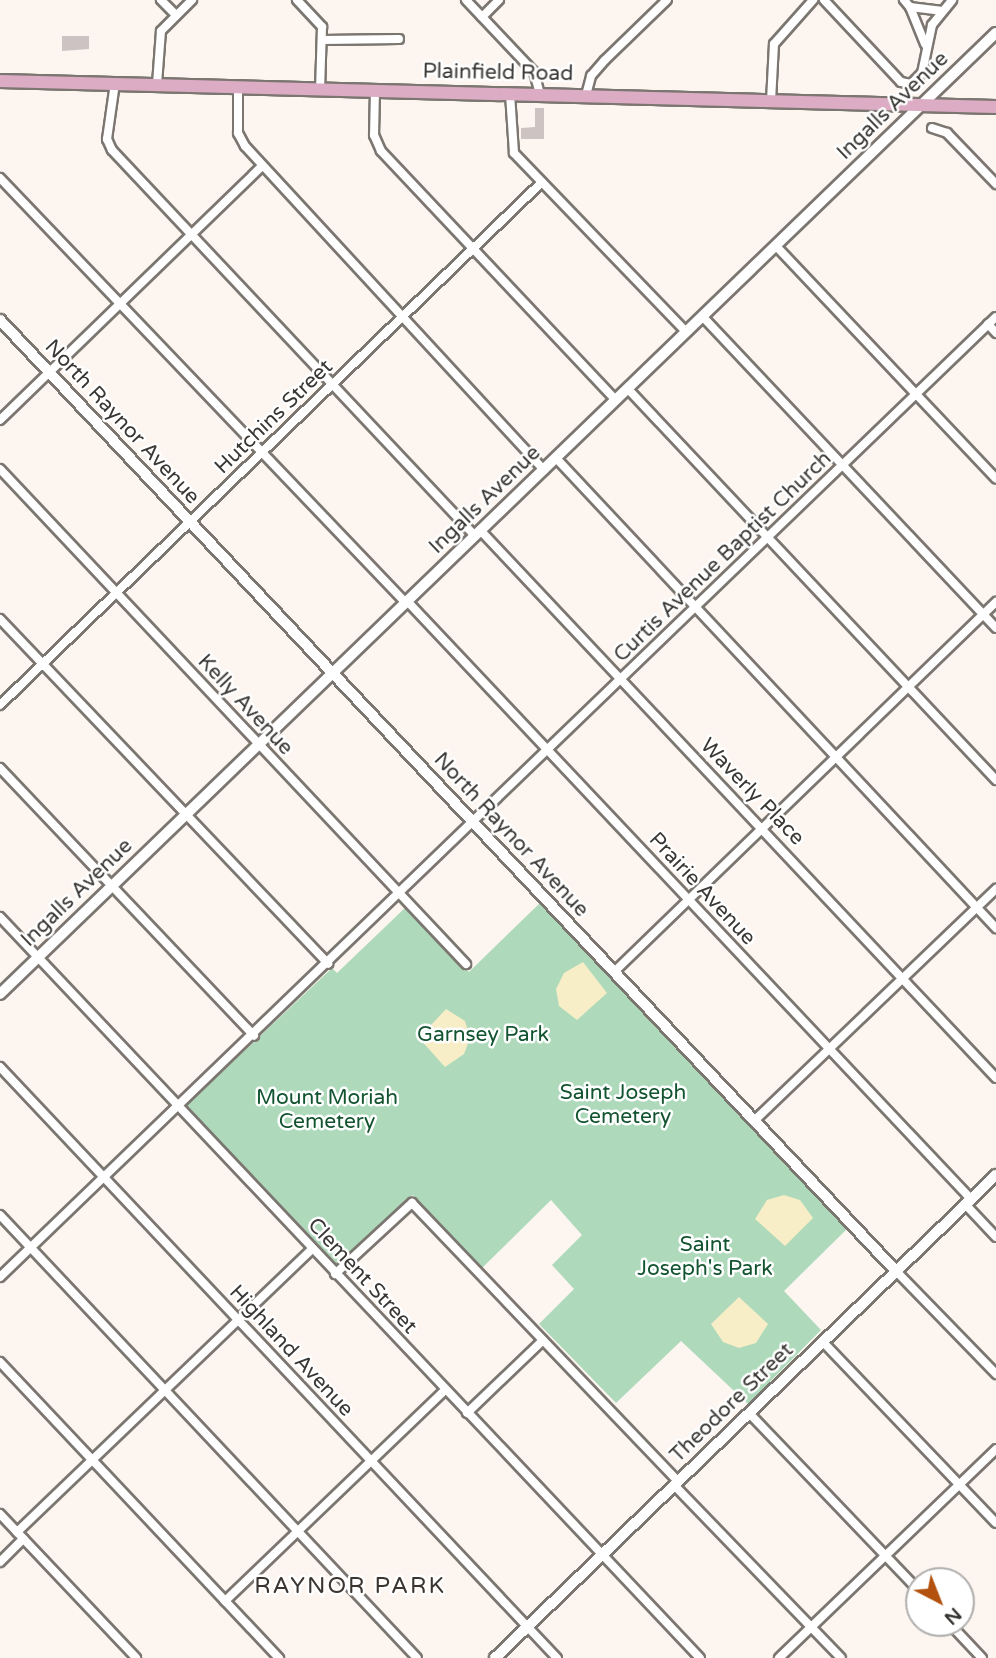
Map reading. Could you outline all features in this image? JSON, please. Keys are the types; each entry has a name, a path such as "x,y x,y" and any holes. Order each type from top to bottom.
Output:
{"main road":[{"name":"Plainfield Road","path":"0,81 996,107"},
{"name":"North Raynor Avenue","path":"0,320 896,1271"},
{"name":"Theodore Street","path":"495,1658 996,1175"}],"street":[{"path":"161,0 176,15"},
{"path":"157,84 158,41 176,15 192,0"},
{"path":"297,0 323,27 320,89"},
{"path":"466,0 534,72 540,94"},
{"path":"482,17 499,0"},
{"path":"586,95 592,76 605,60 667,0"},
{"path":"771,101 774,44 813,0"},
{"path":"824,0 901,82 918,81 925,44 941,11 952,0"},
{"path":"907,3 925,44"},
{"path":"907,3 941,11"},
{"name":"Ingalls Avenue","path":"0,993 996,33"},
{"path":"323,40 398,39"},
{"name":"Waverly Place","path":"114,83 107,139 112,150 333,385 763,828 996,1078"},
{"path":"238,86 238,133 262,166 544,470"},
{"path":"375,89 374,135 381,151 616,400"},
{"path":"510,94 509,143 542,182 687,332"},
{"path":"932,128 947,133 996,184"},
{"path":"0,420 262,166"},
{"name":"Prairie Avenue","path":"0,178 689,900 968,1202 996,1237"},
{"name":"Hutchins Street","path":"0,705 542,182"},
{"path":"776,246 996,479"},
{"path":"703,317 996,628"},
{"name":"Curtis Avenue Baptist Church","path":"0,1277 178,1105 254,1036 399,892 996,317"},
{"path":"988,324 996,333"},
{"path":"628,389 996,780"},
{"path":"556,458 996,928"},
{"name":"Kelly Avenue","path":"0,469 466,964"},
{"path":"614,972 996,602"},
{"path":"0,620 328,964"},
{"path":"0,768 254,1036"},
{"path":"755,1120 996,889"},
{"name":"Clement Street","path":"0,917 700,1658"},
{"name":"Highland Avenue","path":"0,1067 557,1658"},
{"path":"335,1274 412,1203 841,1658"},
{"path":"0,1215 417,1658"},
{"path":"0,1562 20,1536 93,1459 312,1249"},
{"name":"North Raynor Avenue","path":"896,1271 996,1374"},
{"path":"467,1413 543,1340"},
{"path":"823,1342 996,1523"},
{"path":"0,1362 279,1658"},
{"path":"225,1601 445,1390"},
{"path":"749,1413 905,1577"},
{"path":"779,1658 996,1449"},
{"path":"0,1514 136,1658"},
{"path":"962,1637 982,1658"}],"green space":[{"path":"542,901 849,1227 784,1291 821,1330 748,1404 681,1341 616,1403 539,1324 574,1289 552,1265 582,1235 551,1200 481,1269 413,1195 340,1267 186,1106 332,968 337,973 407,906 469,972"}],"sand":[{"path":"583,962 607,993 577,1020 559,1006 556,989 564,973"},
{"path":"446,1009 465,1021 470,1038 464,1054 445,1067 419,1038"},
{"path":"784,1195 800,1200 813,1218 785,1246 755,1219 767,1200"},
{"path":"739,1297 768,1324 756,1343 739,1348 723,1342 711,1324"}],"building":[{"path":"62,36 89,36 89,49 62,51"},
{"path":"535,108 544,108 544,139 521,139 521,128 535,127"}],"district":[{"name":"RAYNOR PARK","path":"350,1586"}],"park label":[{"name":"Garnsey Park","path":"483,1035"},
{"name":"Saint Joseph Cemetery","path":"623,1105"},
{"name":"Mount Moriah Cemetery","path":"327,1110"},
{"name":"Saint Joseph's Park","path":"705,1257"}]}
